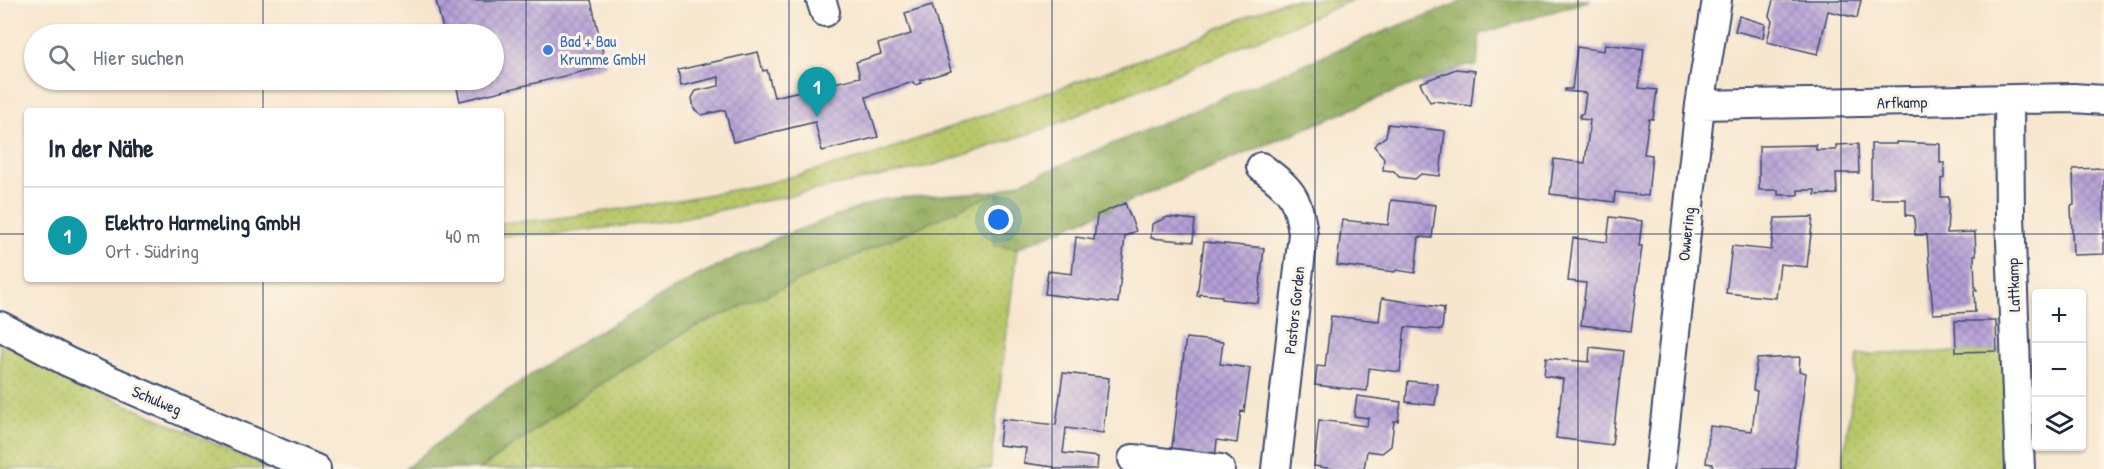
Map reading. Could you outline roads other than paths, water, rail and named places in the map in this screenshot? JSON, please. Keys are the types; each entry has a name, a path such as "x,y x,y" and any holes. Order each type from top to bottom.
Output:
{"street":[{"name":"Owwering","path":"1660,469 1700,105 1717,0"},
{"name":"Arfkamp","path":"1700,105 2073,98 2104,100"},
{"name":"Lattkamp","path":"2009,100 2010,216 2020,469"},
{"name":"Pastors Gorden","path":"1261,167 1293,194 1300,210 1303,234 1276,469"},
{"name":"Schulweg","path":"0,326 68,362 316,469"},
{"path":"1133,459 1220,469"}],"place":[{"name":"Bad + Bau Krumme GmbH","path":"548,50"},
{"name":"Elektro Harmeling GmbH","path":"817,117"}]}
